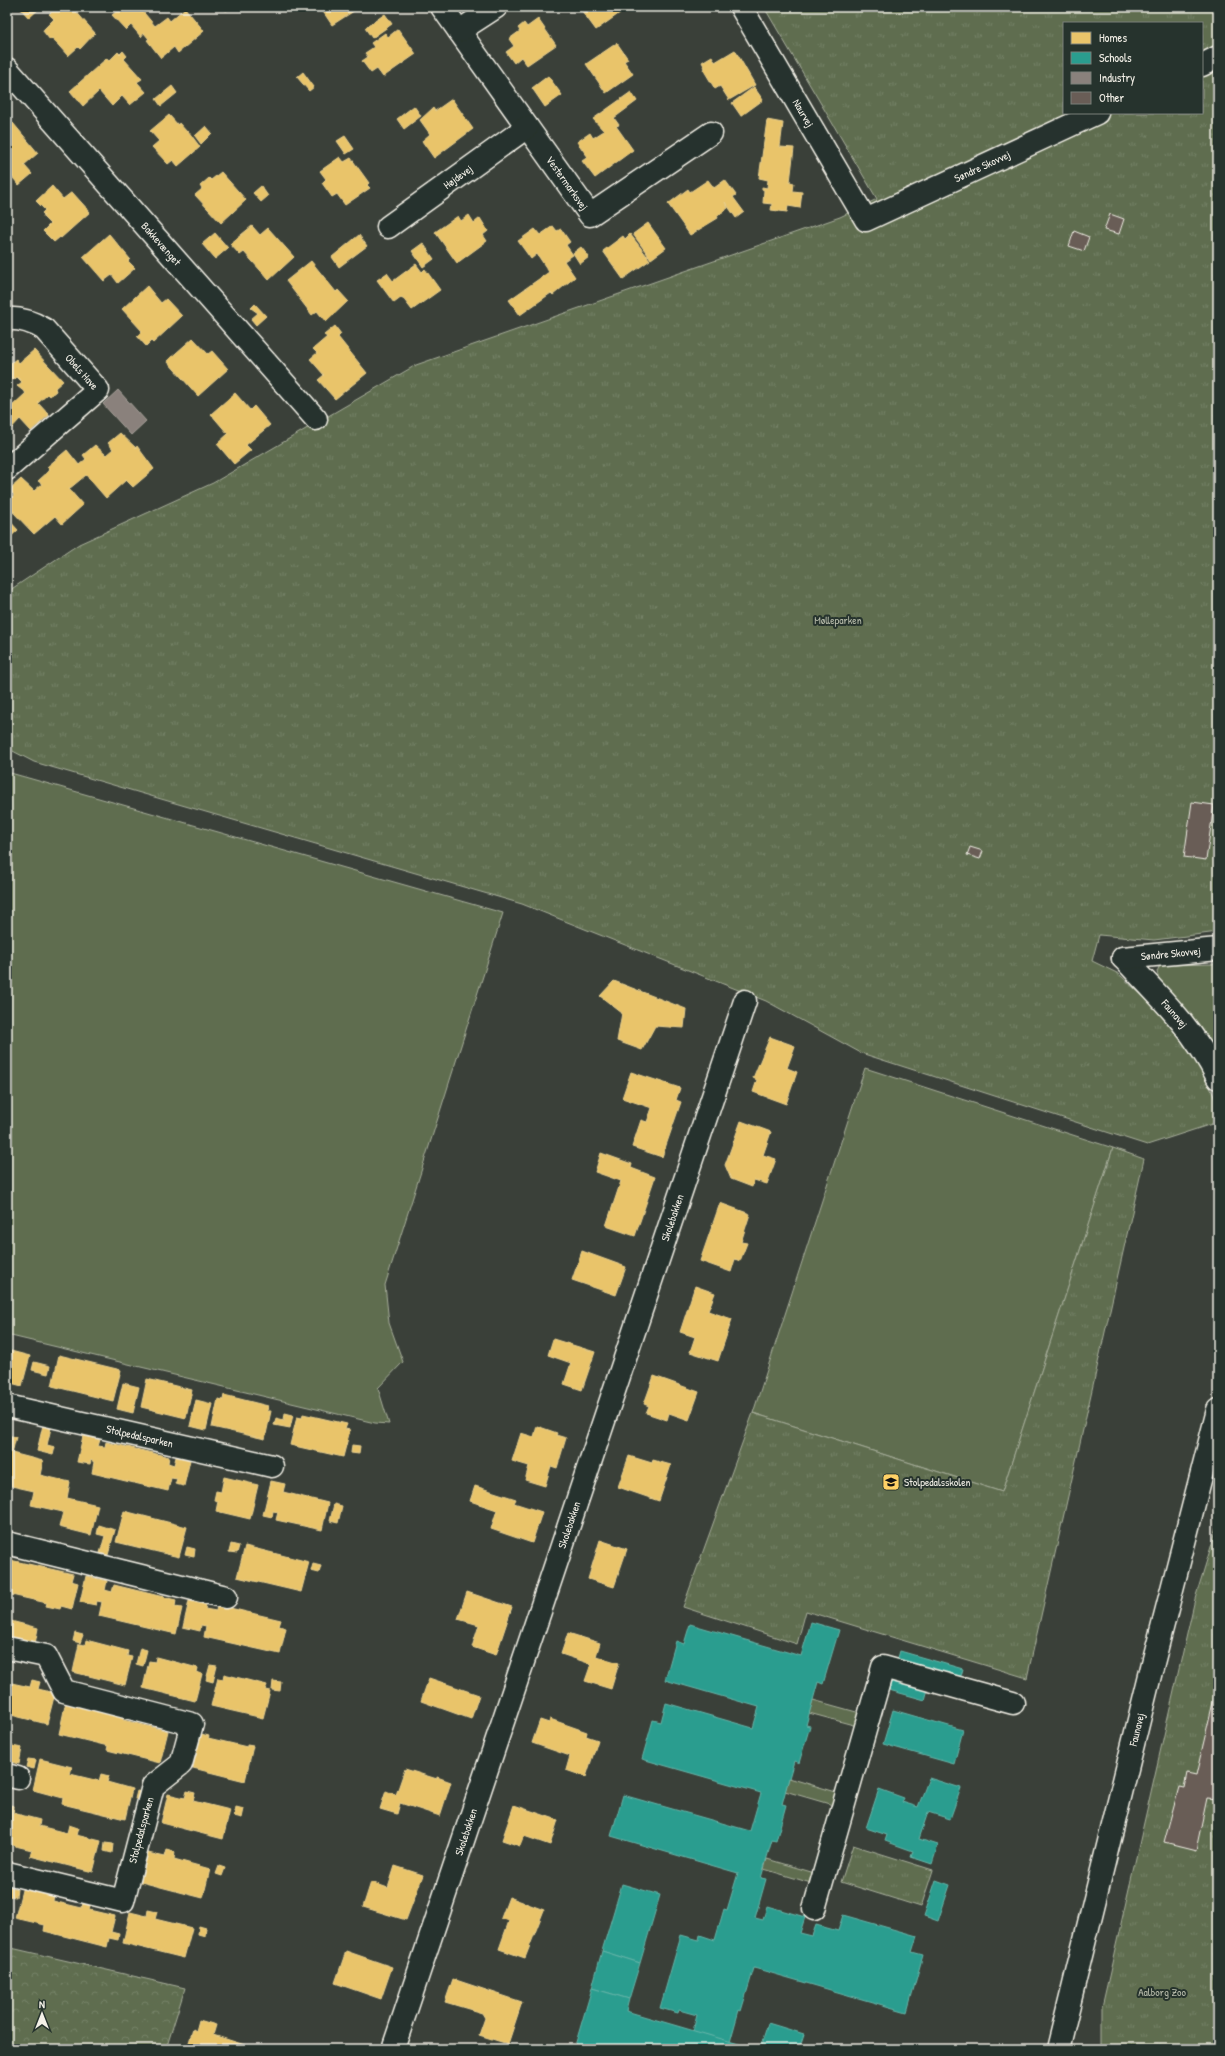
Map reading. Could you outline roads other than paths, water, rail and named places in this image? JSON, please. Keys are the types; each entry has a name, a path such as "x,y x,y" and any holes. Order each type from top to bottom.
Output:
{"street":[{"name":"Vestermarksvej","path":"442,7 590,215 711,133"},
{"path":"459,31 496,7"},
{"name":"Naurvej","path":"741,7 866,220"},
{"path":"1203,64 1218,57"},
{"name":"Bakkevænget","path":"7,69 316,419"},
{"name":"Søndre Skovvej","path":"866,220 1095,114"},
{"name":"Højdevej","path":"388,227 527,127"},
{"name":"Obels Have","path":"7,319 15,318 34,323 44,329 98,390 7,469"},
{"name":"Søndre Skovvej","path":"1123,958 1218,949"},
{"name":"Faunavej","path":"1123,958 1172,1007 1195,1038 1218,1078"},
{"name":"Skolebakken","path":"394,2049 745,1001"},
{"name":"Stolpedalsparken","path":"7,1406 272,1466"},
{"name":"Faunavej","path":"1058,2049 1153,1663 1218,1410"},
{"path":"7,1543 226,1597"},
{"name":"Stolpedalsparken","path":"7,1648 46,1656 64,1692 192,1724 181,1764 153,1786 122,1900 7,1873"},
{"path":"814,1909 883,1667 1013,1703"}],"place":[{"name":"Stolpedalsskolen","path":"891,1482"}],"park label":[{"name":"Mølleparken","path":"838,620"},
{"name":"Aalborg Zoo","path":"1162,1992"}]}
